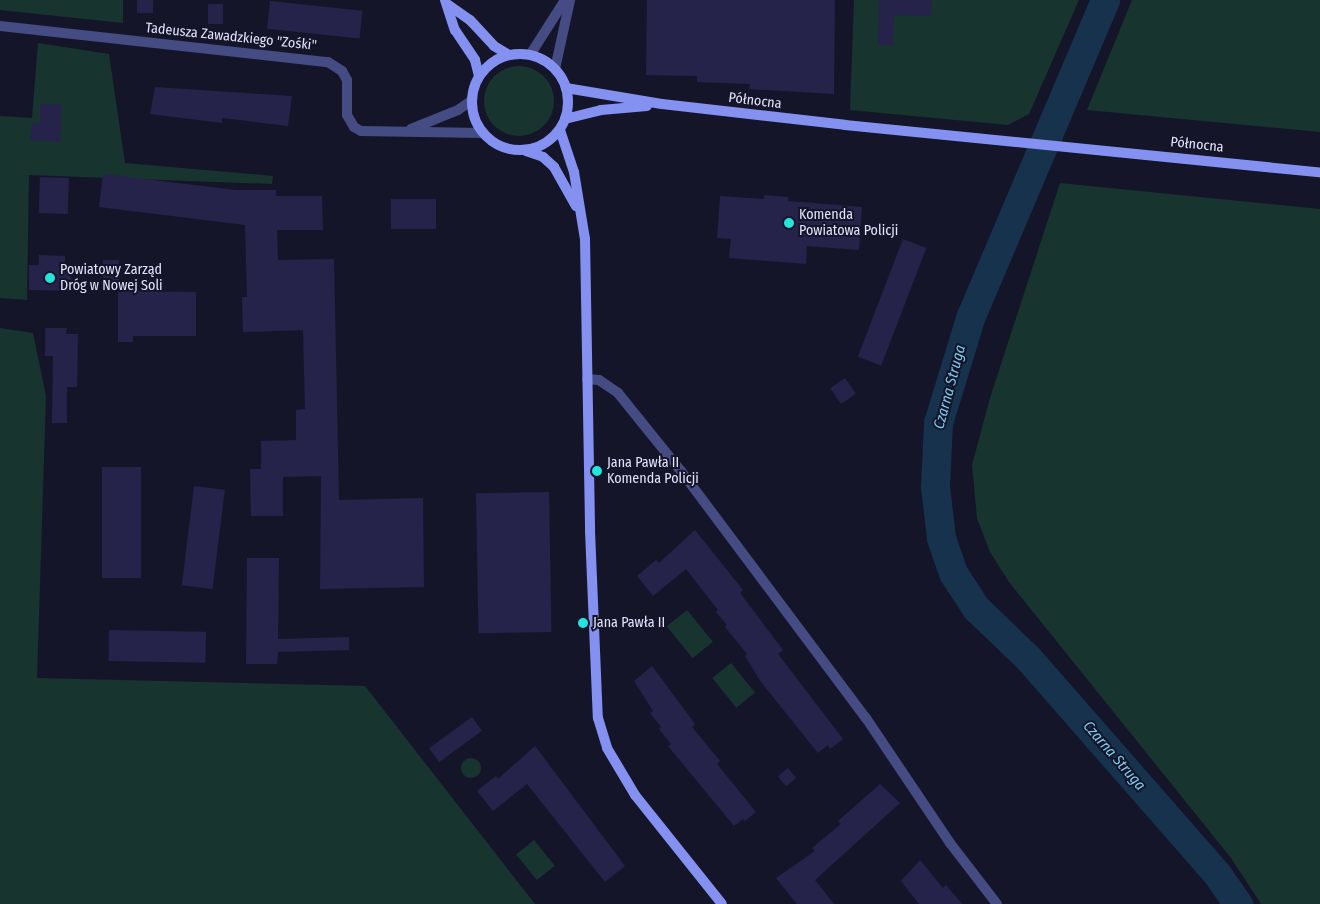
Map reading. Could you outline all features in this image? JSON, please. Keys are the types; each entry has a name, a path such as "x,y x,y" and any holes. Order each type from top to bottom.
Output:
{"street":[{"path":"530,55 564,0"},
{"path":"555,69 557,53 568,20 570,0"},
{"path":"446,2 470,20 494,46 508,55"},
{"path":"446,2 456,30 475,60 479,76"},
{"name":"Tadeusza Zawadzkiego \"Zośki\"","path":"0,26 328,62 342,71 347,80 348,115 354,127 370,132 409,130"},
{"path":"526,151 551,140 560,130 565,119 566,88 555,69 530,55 508,55 492,63 479,76 471,101 474,118 482,133 494,144 510,150 526,151 543,157 554,167 581,216"},
{"path":"566,88 662,104"},
{"path":"409,130 450,114 471,101"},
{"path":"565,119 601,110 662,104"},
{"name":"Północna","path":"662,104 845,125 1320,172"},
{"path":"409,130 442,134 482,133"},
{"path":"560,130 574,172 585,239 587,378 598,718 607,748 635,795 722,904"},
{"path":"587,378 606,383 618,393 681,471 866,718 950,843 997,904"}],"green space":[{"path":"0,0 123,0 123,23 0,10"},
{"path":"854,0 1079,0 1029,114 1008,125 850,110"},
{"path":"1132,0 1320,0 1320,132 1087,110"},
{"path":"38,43 109,54 125,163 273,176 272,184 29,175 27,300 0,298 0,116 32,118"},
{"path":"526,66 539,72 548,81 552,87 554,101 552,115 544,126 533,134 512,136 505,134 494,126 486,115 484,94 486,87 494,76 505,68"},
{"path":"1060,183 1320,209 1320,904 1261,904 1231,858 1009,582 990,552 977,518 972,465 990,398"},
{"path":"0,328 33,333 46,396 37,678 365,686 535,904 0,904"},
{"path":"687,610 713,642 693,658 667,626"},
{"path":"731,663 755,693 736,708 712,678"},
{"path":"471,758 478,761 481,768 478,775 471,778 464,775 461,768 464,761"},
{"path":"534,840 555,866 537,880 516,854"}],"building":[{"path":"137,0 153,0 153,13 137,13"},
{"path":"647,0 835,0 834,94 749,89 750,84 697,82 697,76 646,75"},
{"path":"879,0 932,0 931,16 894,15 893,45 878,45"},
{"path":"270,1 362,11 360,39 267,29"},
{"path":"208,4 223,4 223,24 208,24"},
{"path":"155,87 292,96 288,126 222,118 222,123 150,114"},
{"path":"40,104 62,104 60,142 30,140 32,123 40,123"},
{"path":"103,174 236,190 276,190 276,196 322,196 323,230 277,230 278,260 334,259 339,500 423,498 424,587 320,589 321,476 283,477 283,516 251,516 250,469 261,469 261,441 296,440 296,410 305,409 303,330 243,332 242,297 247,297 245,225 99,207"},
{"path":"40,177 69,178 68,214 39,213"},
{"name":"Komenda Powiatowa Policji","path":"764,195 788,197 788,201 862,207 859,250 807,246 806,264 729,258 731,239 717,238 720,196 764,199"},
{"path":"391,199 436,199 436,229 391,229"},
{"path":"903,239 926,248 881,366 858,357"},
{"name":"Powiatowy Zarząd Dróg w Nowej Soli","path":"39,255 65,256 65,266 71,266 71,291 29,290 29,265 39,265"},
{"path":"103,260 119,260 119,288 103,288"},
{"path":"118,291 196,292 196,336 133,336 133,342 118,342"},
{"path":"45,328 67,328 66,334 78,334 77,387 67,387 67,423 52,423 53,356 45,356"},
{"path":"845,378 856,394 841,404 830,388"},
{"path":"102,467 141,467 141,578 102,578"},
{"path":"194,486 225,490 213,589 182,585"},
{"path":"549,492 551,632 478,633 476,493"},
{"path":"695,530 743,590 740,593 783,650 778,654 843,739 830,749 828,745 818,753 761,682 745,656 747,654 725,627 727,625 716,612 718,610 686,569 653,596 637,576 656,560 659,563"},
{"path":"247,558 279,558 278,639 349,637 349,650 278,652 277,664 246,664"},
{"path":"109,630 206,632 205,663 108,661"},
{"path":"652,666 695,724 692,727 720,761 717,764 756,812 745,821 743,819 734,826 668,746 671,744 659,729 661,727 650,713 653,711 634,681"},
{"path":"472,717 482,731 439,762 429,748"},
{"path":"535,746 625,866 605,882 527,784 493,811 477,791 496,776 498,779"},
{"path":"788,768 796,778 786,786 778,776"},
{"path":"880,784 900,803 815,880 834,904 797,904 776,878 815,851 812,848 841,824 838,821"},
{"path":"920,860 943,888 946,885 962,904 919,904 901,881"}],"waterway":[{"name":"Czarna Struga","path":"1105,0 971,315 938,423 935,486 941,538 953,573 976,608 1028,658 1217,874 1238,904"}],"place":[{"name":"Komenda Powiatowa Policji","path":"789,223"},
{"name":"Powiatowy Zarząd Dróg w Nowej Soli","path":"50,278"},
{"name":"Jana Pawła II Komenda Policji","path":"597,471"},
{"name":"Jana Pawła II","path":"583,623"}]}
